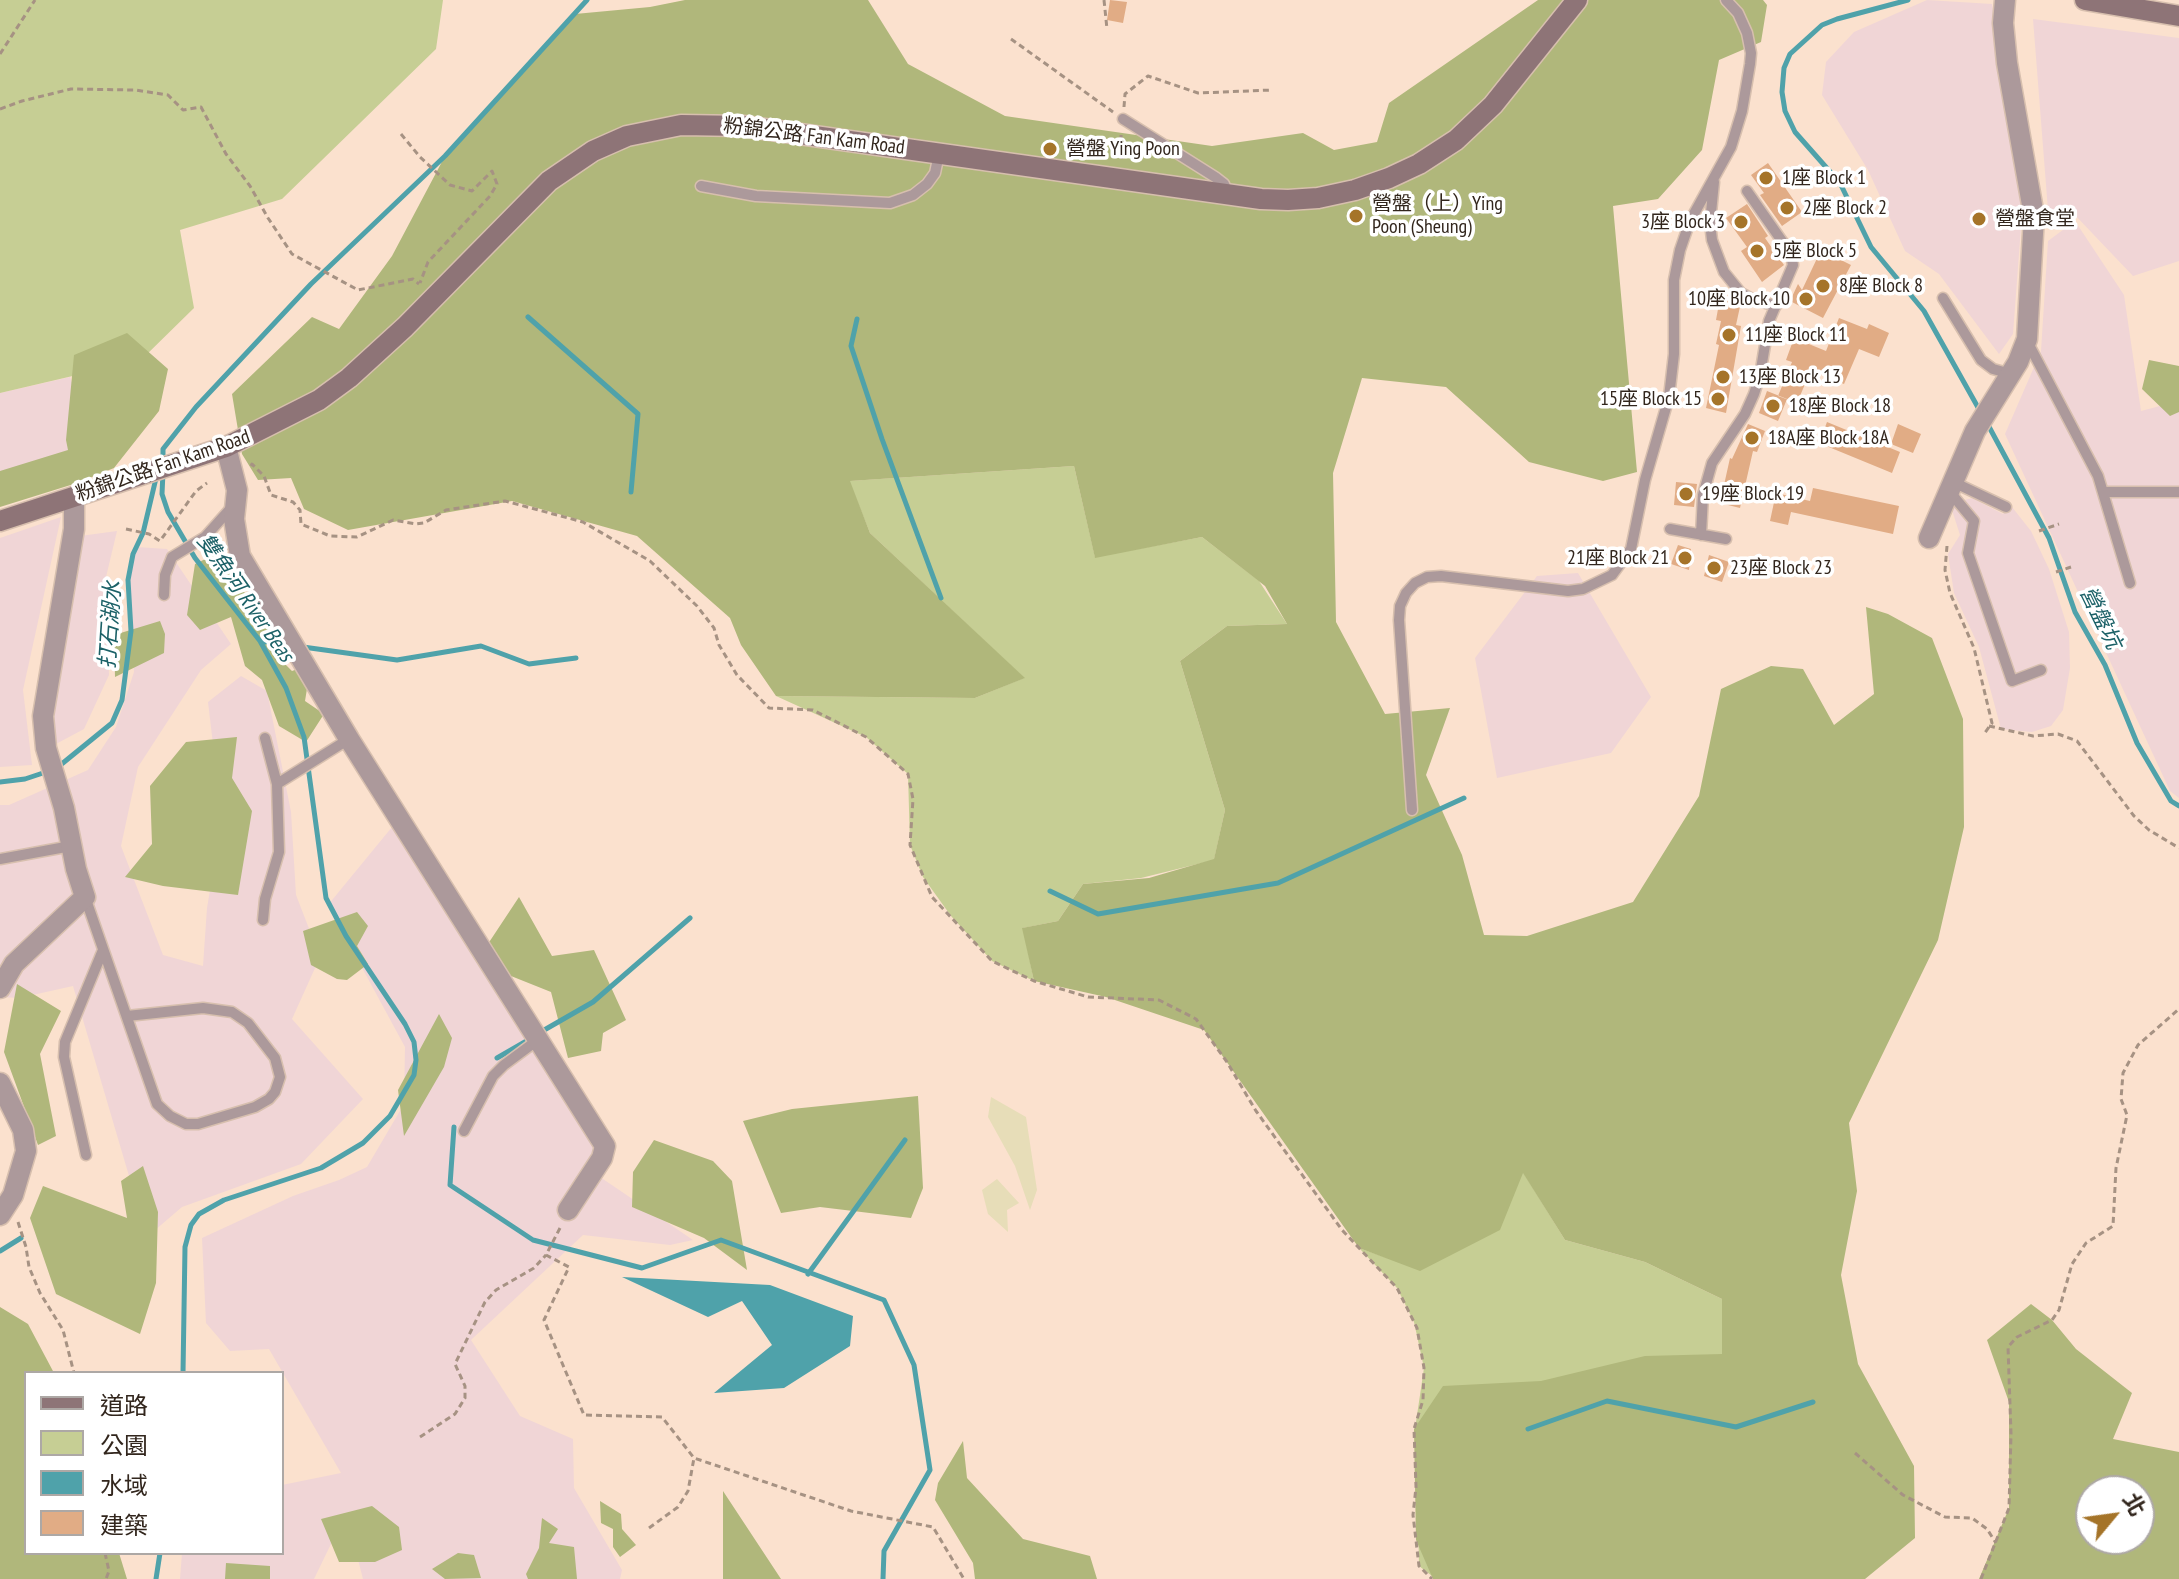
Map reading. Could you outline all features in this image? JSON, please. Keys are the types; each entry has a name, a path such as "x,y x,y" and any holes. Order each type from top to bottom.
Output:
{"main road":[{"name":"粉錦公路 Fan Kam Road","path":"0,521 226,447 292,416 349,378 405,327 549,181 585,155 617,139 664,127 730,125 1275,200 1318,198 1374,184 1419,164 1456,140 1480,120 1577,0"},
{"path":"2085,0 2179,16"}],"street":[{"path":"1938,541 1951,486 1975,431 2014,368 2027,339 2034,216 2003,36 2005,0"},
{"path":"226,447 237,490 234,519 240,556 349,739 605,1146 602,1158 568,1210"},
{"path":"0,988 14,964 85,897 46,748 43,716 74,529 74,497"},
{"path":"0,1083 23,1130 26,1151 13,1195 0,1215"}],"lane":[{"path":"1412,810 1399,620 1400,606 1406,593 1415,583 1427,577 1441,576 1568,591 1583,589 1599,584 1623,563 1636,534 1645,480 1669,397 1674,354 1674,280 1680,250 1690,221 1738,129 1751,53 1743,22 1726,0"},
{"path":"1123,119 1215,177 1224,184 1228,194"},
{"path":"701,186 756,196 890,203 913,195 927,184 935,173 939,154"},
{"path":"1714,180 1711,231 1716,256 1741,293 1776,306"},
{"path":"1701,535 1701,512 1712,463 1745,414 1754,394 1769,321 1793,265 1791,254 1747,191"},
{"path":"1943,298 1981,360 1993,369 2014,368"},
{"path":"2027,339 2104,492 2130,583"},
{"path":"1951,486 2006,507"},
{"path":"1951,486 1974,521 1968,553 2012,681 2041,670"},
{"path":"2104,492 2179,492"},
{"path":"164,595 165,575 172,557 205,537 238,500"},
{"path":"1670,529 1726,539"},
{"path":"263,920 265,899 279,852 277,784 265,738"},
{"path":"277,784 349,739"},
{"path":"0,859 71,846"},
{"path":"85,897 157,1104 170,1116 186,1124 198,1124 255,1107 275,1092 280,1077 275,1058 248,1023 232,1012 203,1008 127,1016"},
{"path":"86,1155 64,1057 65,1042 103,950"},
{"path":"464,1131 493,1076 539,1039"}],"path":[{"path":"0,54 35,0"},
{"path":"1104,0 1107,29"},
{"path":"1011,39 1123,119"},
{"path":"1123,119 1125,94 1148,76 1198,93 1272,90"},
{"path":"0,109 71,89 135,90 168,95 183,110 201,107 226,154 250,186 292,254 358,290 413,279 418,287 428,262 490,196 497,184 492,171 479,187 465,191 450,185 401,134"},
{"path":"1121,133 1122,163"},
{"path":"238,500 252,464 264,476 271,495 293,502 300,510 301,524 330,536 357,537 393,520 424,523 446,510 505,501 583,522 650,561 670,578 714,628 719,645 737,675 769,708 813,710 866,737 908,774 913,799 910,845 932,897 992,961 1034,981 1088,997 1159,1000 1196,1019 1227,1062 1256,1111 1342,1230 1397,1288 1417,1328 1424,1368 1423,1400 1414,1429 1416,1487 1413,1515 1419,1566 1432,1579"},
{"path":"126,529 149,534 160,541 196,491 207,483"},
{"path":"2039,531 2059,524"},
{"path":"1938,541 1950,593 1974,648 1992,723 1984,734"},
{"path":"2056,572 2071,567"},
{"path":"1989,726 2033,736 2058,734 2077,741 2134,816 2149,830 2179,848"},
{"path":"1981,1579 2009,1508 2011,1434 2008,1347 2017,1337 2052,1320 2059,1310 2072,1264 2086,1243 2113,1226 2116,1168 2127,1115 2121,1099 2123,1073 2138,1045 2179,1009"},
{"path":"13,1195 29,1267 40,1293 63,1330 73,1371"},
{"path":"420,1437 455,1414 465,1398 465,1386 455,1364 485,1302 496,1290 534,1268 546,1255 568,1210"},
{"path":"546,1255 569,1267 544,1320 584,1415 662,1417 694,1458 851,1511 933,1527 964,1579"},
{"path":"1855,1453 1903,1495 1945,1517 1972,1518 1987,1529 1996,1543"},
{"path":"649,1528 678,1507 688,1491 694,1458"},
{"path":"105,1555 109,1571 106,1579"}],"shaded area":[{"path":"1927,0 1992,4 2023,200 2013,334 1999,354 1939,274 1905,251 1868,170 1822,95 1826,62 1854,32"},
{"path":"2033,19 2179,38 2179,261 2133,276 2073,213 2049,223"},
{"path":"2075,221 2124,295 2141,411 2179,401 2179,798 2170,791 2005,434 2041,351 2048,241"},
{"path":"70,377 100,468 0,501 0,393"},
{"path":"1972,498 2003,514 2008,502 2031,531 2049,569 2069,632 2070,668 2063,710 2051,726 2032,732 2001,729 1979,647 1954,593 1948,554 1960,535 1952,510 1954,503"},
{"path":"61,517 23,690 32,765 0,767 0,538"},
{"path":"117,531 106,577 109,675 84,729 54,745 51,704 80,536"},
{"path":"136,547 167,549 231,644 201,670 138,767 121,846 163,955 203,966 207,908 222,820 208,702 241,676 267,691 291,812 296,895 320,957 292,1019 363,1099 301,1164 182,1207 147,1237 73,986 19,998 0,997 0,805 9,805 88,770 116,727 134,672 128,582"},
{"path":"1578,573 1651,697 1611,753 1497,778 1475,658 1537,576"},
{"path":"406,810 612,1149 600,1177 693,1240 670,1245 583,1235 471,1340 520,1416 573,1439 574,1488 622,1570 620,1579 363,1579 346,1513 314,1579 180,1579 182,1555 284,1555 284,1485 341,1473 269,1349 230,1351 206,1323 202,1238 293,1196 367,1167 404,1104 405,1047 328,905"}],"green space":[{"path":"0,0 443,0 436,49 282,199 180,230 194,308 141,360 0,393"},
{"path":"685,0 868,0 908,64 1005,116 1212,146 1303,133 1334,150 1377,142 1389,103 1538,0 1763,0 1767,5 1761,42 1719,60 1702,150 1658,199 1613,206 1637,472 1603,481 1529,462 1446,387 1362,378 1333,473 1336,622 1385,714 1450,708 1426,775 1462,855 1484,935 1527,936 1633,902 1699,796 1721,689 1771,666 1803,669 1834,725 1874,694 1866,607 1888,614 1932,638 1963,719 1964,827 1938,940 1849,1123 1857,1191 1841,1275 1858,1364 1914,1466 1915,1538 1865,1579 1433,1579 1416,1540 1414,1429 1443,1386 1541,1381 1645,1356 1722,1354 1722,1299 1645,1262 1565,1240 1523,1173 1500,1230 1420,1271 1359,1248 1204,1030 1106,997 1034,981 1022,928 1058,921 1083,884 1149,878 1214,859 1225,810 1180,661 1227,626 1287,624 1265,586 1202,537 1095,558 1074,466 850,481 870,533 1025,678 975,698 776,696 741,645 730,618 637,536 512,501 348,530 304,509 291,478 258,480 242,454 232,394 312,317 339,329 392,256 445,156 575,14 650,7"},
{"path":"127,333 168,369 159,411 114,468 0,507 0,471 68,450 66,440 74,355"},
{"path":"2149,360 2179,366 2179,412 2170,416 2142,389"},
{"path":"1074,466 1095,557 1202,537 1259,581 1287,624 1227,626 1180,661 1225,810 1214,860 1141,878 1083,884 1058,921 1023,928 1034,981 992,961 951,916 923,877 910,845 908,774 866,737 776,696 975,698 1024,678 870,533 849,481"},
{"path":"218,553 271,632 304,650 281,660 292,671 311,664 305,701 324,714 306,742 279,726 262,680 245,666 231,617 200,630 187,615 195,564"},
{"path":"160,621 165,634 164,653 115,677 114,635"},
{"path":"237,737 232,778 252,811 238,895 163,886 125,877 152,844 150,786 186,742"},
{"path":"519,897 552,956 594,950 626,1020 603,1033 601,1051 568,1058 551,992 476,962"},
{"path":"357,912 368,926 357,946 368,964 347,980 337,979 311,965 303,931"},
{"path":"17,984 61,1011 40,1054 56,1136 38,1145 4,1052"},
{"path":"439,1014 452,1038 444,1067 404,1136 398,1090"},
{"path":"918,1096 923,1188 911,1218 820,1207 781,1213 743,1121 792,1109"},
{"path":"654,1140 713,1161 732,1181 747,1270 704,1238 632,1207 633,1172"},
{"path":"143,1166 158,1212 156,1283 140,1334 56,1294 30,1218 43,1186 127,1218 121,1181"},
{"path":"1523,1172 1565,1240 1645,1262 1722,1299 1723,1354 1436,1579 1419,1566 1416,1422 1424,1368 1414,1322 1397,1288 1359,1248 1421,1270"},
{"path":"2031,1304 2052,1320 2076,1349 2132,1393 2113,1439 2179,1452 2179,1579 1979,1579 2009,1508 2009,1402 1987,1340"},
{"path":"0,1307 28,1324 53,1371 24,1371 24,1555 120,1555 127,1579 0,1579"},
{"path":"963,1441 967,1478 1023,1539 1090,1556 1097,1579 975,1579 973,1563 935,1500 938,1483"},
{"path":"723,1491 781,1579 723,1579"},
{"path":"600,1501 621,1514 622,1529 636,1545 620,1557 613,1547 613,1529 601,1523"},
{"path":"372,1506 399,1527 402,1550 375,1562 339,1562 321,1519"},
{"path":"542,1518 558,1529 549,1543 574,1547 577,1579 528,1579 526,1574 539,1548"},
{"path":"458,1553 474,1555 481,1578 445,1579 432,1569"},
{"path":"226,1563 270,1566 270,1579 225,1579"}],"sand":[{"path":"991,1097 1026,1117 1037,1190 1030,1210 1015,1166 988,1117"},
{"path":"997,1179 1019,1203 1007,1210 1008,1232 988,1214 982,1190"}],"water":[{"path":"622,1277 770,1285 853,1316 850,1346 784,1388 714,1393 772,1345 742,1301 708,1317"}],"building":[{"path":"1110,0 1127,2 1123,23 1107,20"},
{"path":"1768,163 1802,212 1782,226 1760,195 1764,193 1751,175"},
{"path":"1747,204 1784,265 1762,282 1741,251 1747,247 1726,218"},
{"path":"1821,250 1851,265 1823,318 1790,301 1798,284 1802,290"},
{"path":"1720,298 1741,302 1736,325 1741,326 1726,413 1706,408 1719,345 1716,344 1721,321 1716,320"},
{"path":"1839,318 1867,329 1869,324 1889,333 1879,357 1859,349 1844,384 1811,370 1797,403 1778,396 1792,362 1786,360 1794,338 1826,351"},
{"name":"18座 Block 18","path":"1767,391 1787,399 1778,421 1759,413"},
{"path":"1827,422 1900,452 1892,473 1819,443"},
{"path":"1748,424 1765,431 1757,452 1753,451 1740,508 1720,503 1730,458"},
{"path":"1898,424 1921,434 1913,453 1891,444"},
{"name":"19座 Block 19","path":"1676,482 1697,484 1694,507 1674,505"},
{"path":"1813,488 1899,506 1893,534 1791,512 1788,525 1770,521 1776,493 1810,501"},
{"name":"21座 Block 21","path":"1678,545 1691,549 1689,570 1671,564"},
{"name":"23座 Block 23","path":"1709,555 1729,562 1722,582 1704,576"}],"waterway":[{"name":"雙魚河 River Beas","path":"163,462 163,449 196,407 311,284 445,156 587,0"},
{"path":"1908,0 1822,25 1790,54 1784,68 1782,92 1785,111 1795,132 1840,183 1871,247 1924,311 1980,411"},
{"path":"528,317 638,414 631,492"},
{"path":"857,319 851,346 941,598"},
{"name":"營盤坑","path":"1987,423 2049,538 2075,612 2105,665 2137,743 2171,801 2179,806"},
{"name":"雙魚河 River Beas","path":"163,472 162,494 168,512 195,558 260,641 286,688 304,737 326,898 346,936 405,1024 414,1042 416,1060 414,1075 390,1116 363,1143 321,1168 224,1200 199,1214 191,1225 185,1247 183,1371"},
{"name":"打石湖水","path":"58,767 112,723 122,700 131,631 128,580 157,474"},
{"path":"260,641 285,644"},
{"path":"303,647 397,660 481,646 529,664 576,658"},
{"name":"打石湖水","path":"0,782 25,779 49,771"},
{"path":"1050,891 1098,914 1278,883 1464,798"},
{"path":"539,1033 593,1002 690,918"},
{"path":"497,1058 530,1039"},
{"path":"454,1127 450,1185 533,1240 642,1268 721,1240 884,1300 914,1365 930,1470 884,1551 883,1579"},
{"path":"808,1274 905,1140"},
{"path":"0,1251 21,1238"},
{"path":"1528,1429 1607,1401 1736,1427 1813,1402"},
{"name":"雙魚河 River Beas","path":"156,1579 160,1555"}],"place":[{"name":"營盤 Ying Poon","path":"1050,149"},
{"name":"1座 Block 1","path":"1766,178"},
{"name":"2座 Block 2","path":"1787,208"},
{"name":"營盤（上）Ying Poon (Sheung)","path":"1356,216"},
{"name":"營盤食堂","path":"1979,219"},
{"name":"3座 Block 3","path":"1741,222"},
{"name":"5座 Block 5","path":"1757,251"},
{"name":"8座 Block 8","path":"1823,286"},
{"name":"10座 Block 10","path":"1806,299"},
{"name":"11座 Block 11","path":"1729,335"},
{"name":"13座 Block 13","path":"1723,377"},
{"name":"15座 Block 15","path":"1718,399"},
{"name":"18座 Block 18","path":"1773,406"},
{"name":"18A座 Block 18A","path":"1752,438"},
{"name":"19座 Block 19","path":"1686,494"},
{"name":"21座 Block 21","path":"1685,558"},
{"name":"23座 Block 23","path":"1714,568"}]}
